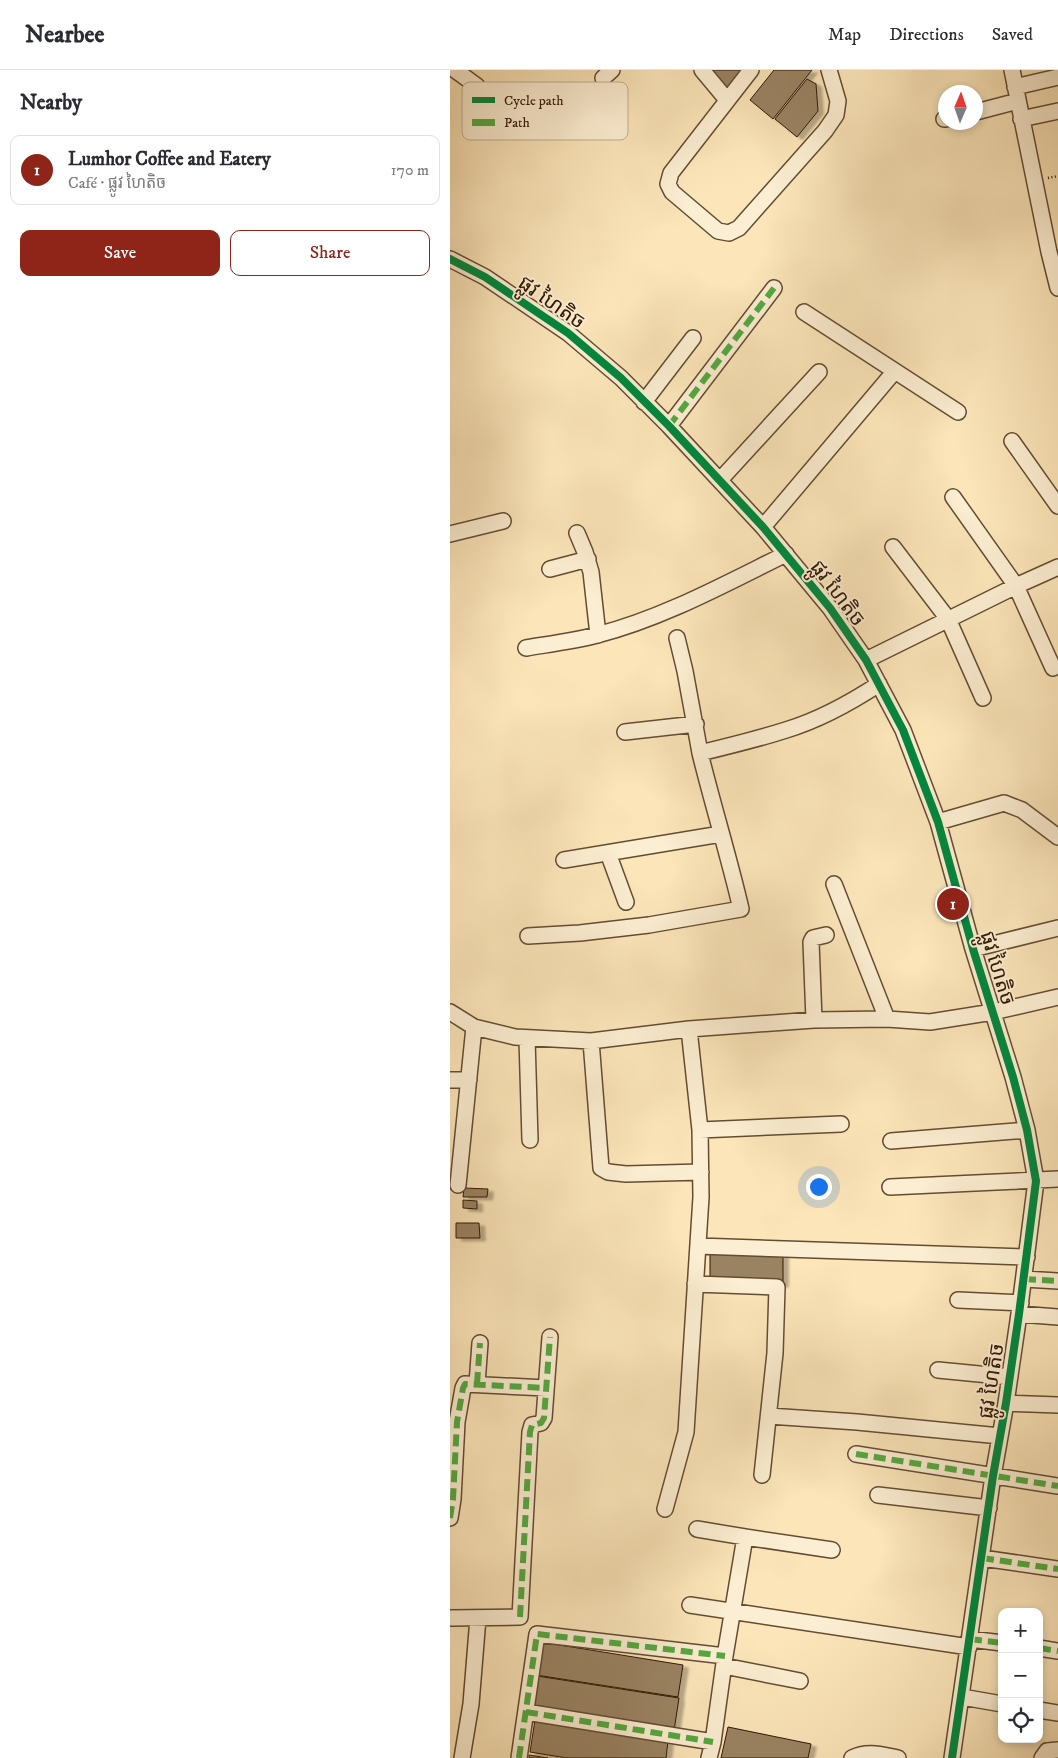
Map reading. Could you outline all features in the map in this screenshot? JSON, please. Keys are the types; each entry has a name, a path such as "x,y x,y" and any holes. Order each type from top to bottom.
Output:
{"street":[{"path":"455,70 472,82"},
{"path":"702,70 727,100"},
{"path":"751,70 672,173 668,184 672,192 718,231 729,233 739,228 825,131 836,115 838,101 829,70"},
{"path":"1012,70 1058,288"},
{"path":"983,109 1058,77"},
{"path":"1022,119 1058,111"},
{"name":"ផ្លូវ ហៃតិច","path":"450,259 485,277 568,333 621,378 764,527 830,608 866,660 903,730 938,822 1026,1130 1036,1181 1020,1309 988,1508 952,1758"},
{"path":"669,426 774,288"},
{"path":"804,312 958,412"},
{"path":"644,402 693,338"},
{"path":"720,480 819,372"},
{"path":"764,527 894,372"},
{"path":"1012,442 1058,506"},
{"path":"953,497 1016,586 1053,668"},
{"path":"450,534 503,521"},
{"path":"577,533 588,559 591,572 598,635"},
{"path":"893,547 948,619 984,698"},
{"path":"526,648 598,635 675,607 786,554"},
{"path":"550,569 588,559"},
{"path":"866,660 1058,567"},
{"path":"528,936 580,933 649,925 741,909 700,753 686,671 677,638"},
{"path":"700,753 787,730 824,715 861,696 879,684"},
{"path":"625,732 696,724"},
{"path":"938,822 1004,802 1022,810 1058,837"},
{"path":"564,860 721,834"},
{"path":"608,853 626,902"},
{"path":"834,884 886,1019"},
{"path":"973,949 1058,928"},
{"path":"814,1020 811,942 813,938 826,935"},
{"path":"450,1012 474,1027 527,1039 591,1041 689,1029 814,1020 886,1019 930,1022 993,1012 1058,997"},
{"path":"458,1185 474,1027"},
{"path":"665,1509 686,1432 701,1197 700,1130 689,1029"},
{"path":"527,1039 530,1140"},
{"path":"591,1041 601,1168 608,1172 626,1174 700,1172"},
{"path":"450,1080 468,1080"},
{"path":"700,1130 841,1124"},
{"path":"891,1141 1026,1130"},
{"path":"890,1187 1058,1179"},
{"path":"698,1246 1027,1257"},
{"path":"1024,1279 1058,1281"},
{"path":"695,1284 777,1287 775,1353 762,1474"},
{"path":"958,1300 1020,1309 1058,1317"},
{"path":"450,1618 520,1617 530,1432 532,1425 541,1423 544,1418 550,1338"},
{"path":"478,1384 480,1343"},
{"path":"938,1370 1010,1377"},
{"path":"450,1518 453,1499 457,1422 465,1384 546,1388"},
{"path":"1006,1403 1058,1405"},
{"path":"769,1416 857,1422 1000,1436"},
{"path":"856,1454 1058,1486"},
{"path":"878,1495 988,1508"},
{"path":"697,1529 832,1550"},
{"path":"709,1758 744,1537"},
{"path":"982,1558 1058,1569"},
{"path":"690,1604 732,1612 970,1643 998,1643"},
{"path":"462,1758 471,1704 478,1618"},
{"path":"519,1758 536,1634 725,1661 800,1680"},
{"path":"1043,1649 1058,1651"},
{"path":"962,1697 998,1703"},
{"path":"1043,1711 1058,1713"},
{"path":"526,1712 713,1742"},
{"path":"1042,1758 1047,1751 1058,1750"},
{"path":"852,1758 858,1755 873,1753 898,1758"}],"building":[{"path":"707,70 746,70 725,89"},
{"path":"774,70 812,70 773,119 750,100"},
{"path":"807,79 816,84 818,111 797,137 775,119"},
{"path":"464,1188 488,1189 487,1197 463,1197"},
{"path":"463,1200 477,1201 477,1209 463,1208"},
{"path":"456,1223 479,1223 480,1238 456,1238"},
{"path":"710,1254 783,1254 783,1284 710,1284"},
{"path":"541,1642 683,1665 678,1697 536,1675"},
{"path":"537,1676 679,1698 674,1731 532,1708"},
{"path":"535,1720 668,1741 666,1758 567,1758 530,1752"},
{"path":"728,1727 811,1744 808,1758 721,1758"},
{"path":"529,1755 548,1758 529,1758"}],"marked path":[{"path":"669,426 774,288"},
{"path":"1024,1279 1058,1281"},
{"path":"520,1617 530,1432 532,1425 541,1423 544,1418 550,1337"},
{"path":"477,1384 480,1343"},
{"path":"450,1518 453,1499 457,1422 465,1384 546,1388"},
{"path":"856,1454 1058,1486"},
{"path":"982,1558 1058,1569"},
{"path":"519,1758 537,1634 725,1656"},
{"path":"970,1639 998,1642"},
{"path":"1043,1649 1058,1651"},
{"path":"526,1712 713,1742"}],"cycle path":[{"path":"450,259 485,277 568,333 621,378 669,426 763,527 830,608 866,660 903,730 938,822 973,949 1013,1077 1027,1130 1036,1181 1019,1314 993,1476 952,1758"}],"place":[{"name":"Lumhor Coffee and Eatery","path":"953,904"}]}
